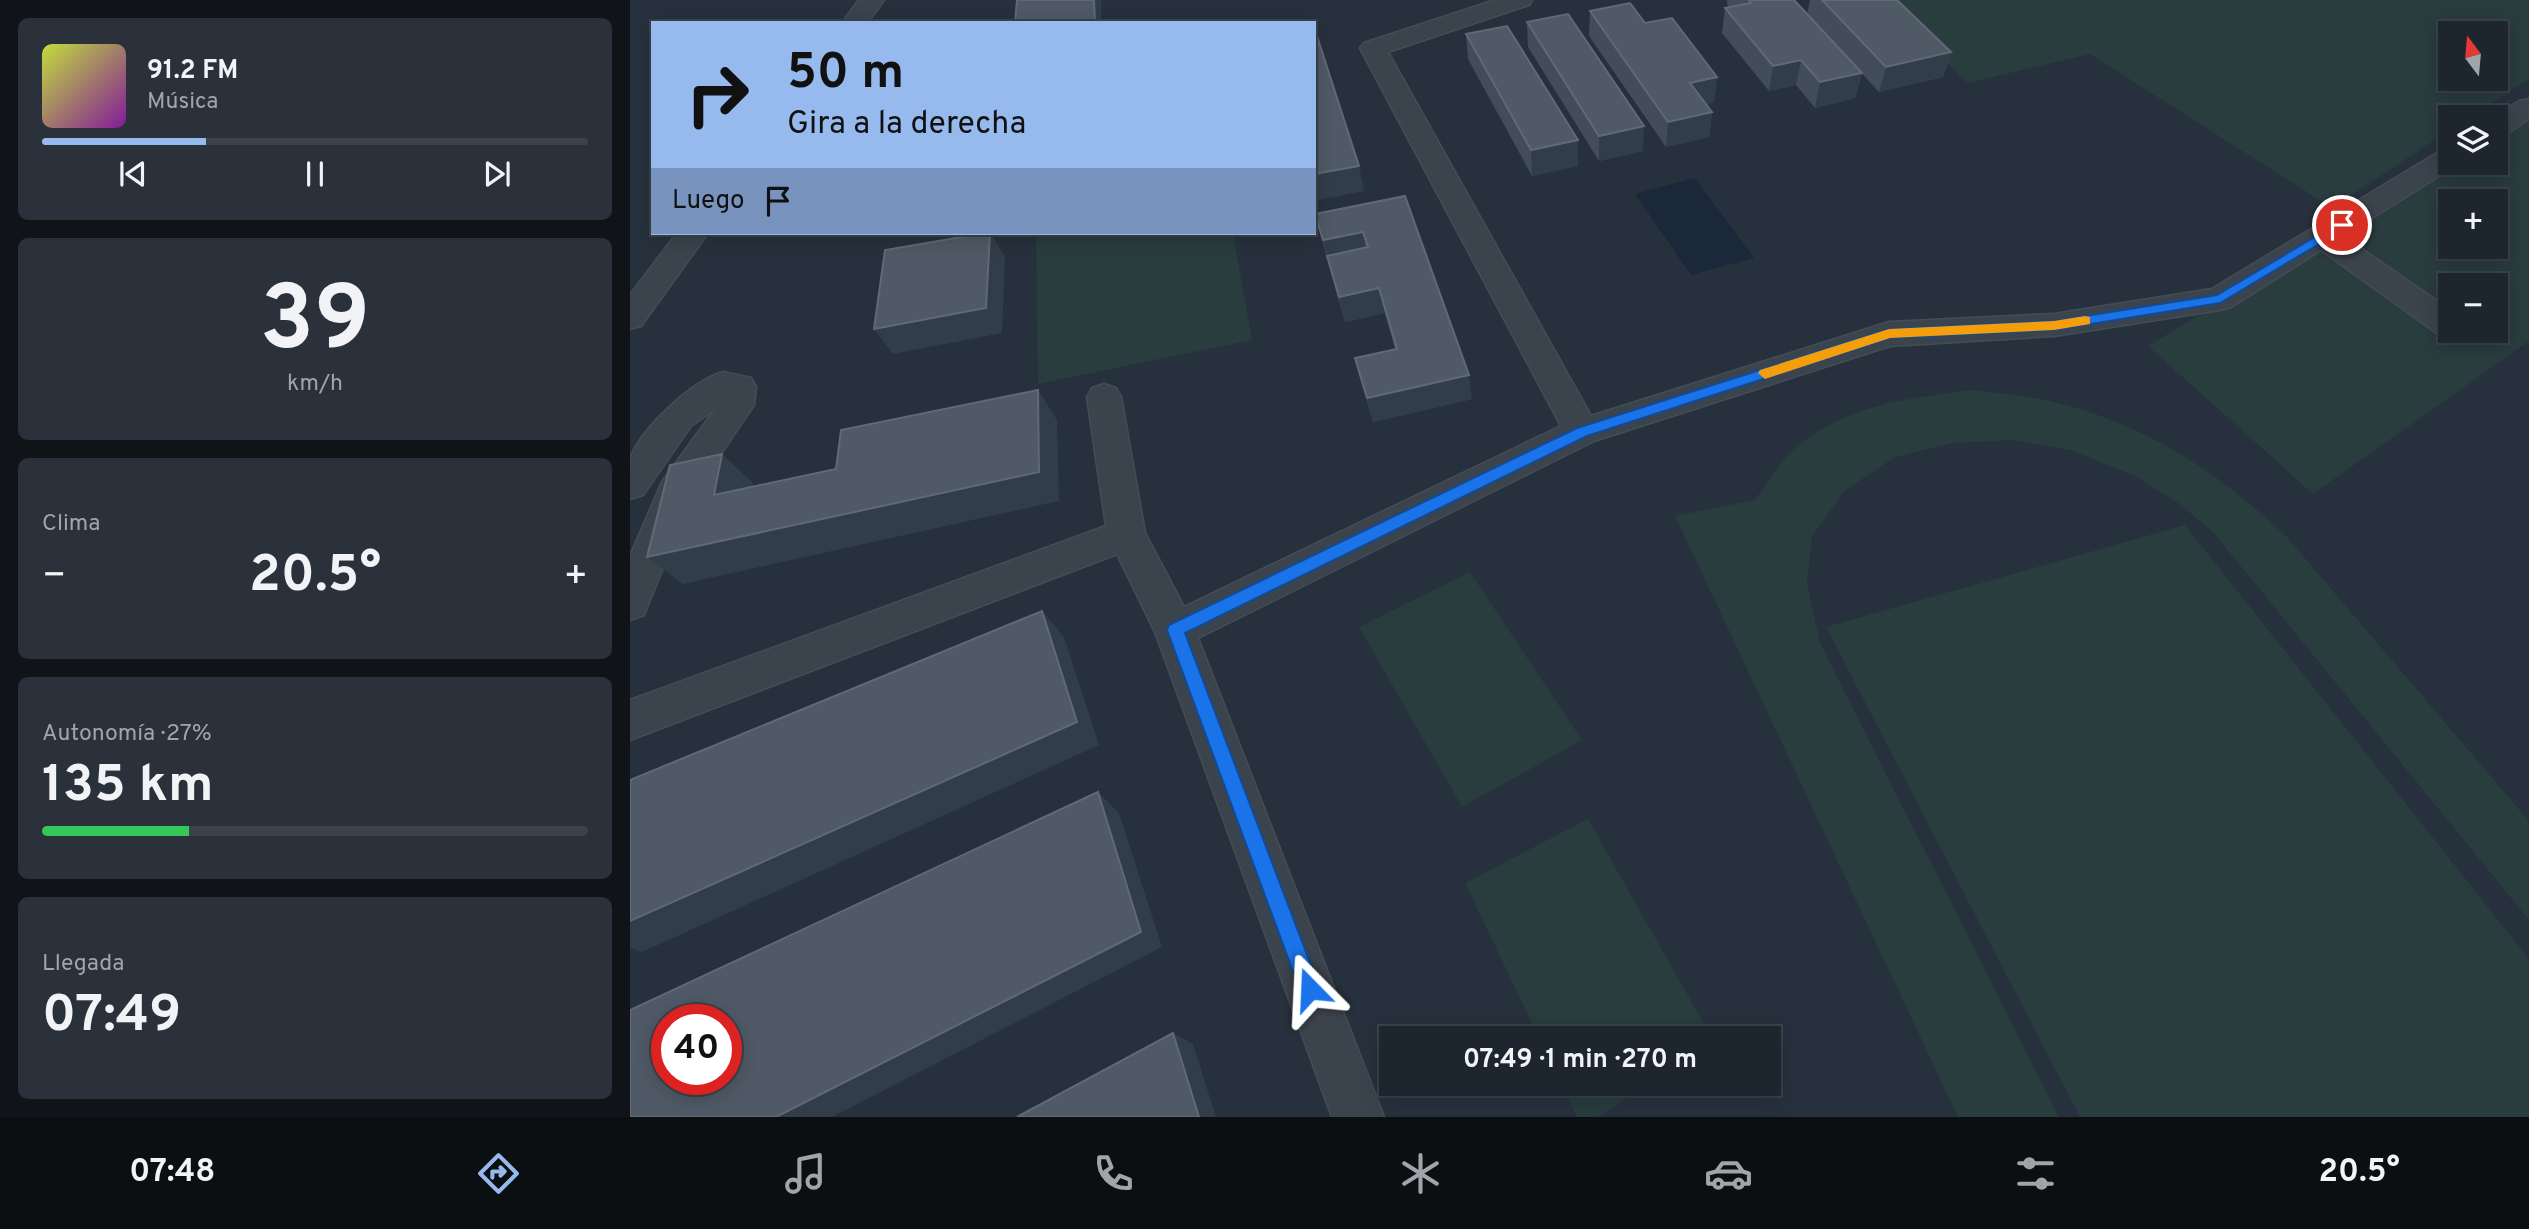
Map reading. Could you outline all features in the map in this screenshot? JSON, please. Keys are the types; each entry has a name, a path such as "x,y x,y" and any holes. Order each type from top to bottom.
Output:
{"street":[{"path":"856,21 872,0"},
{"path":"1520,0 1373,48 1582,432"},
{"path":"2508,120 2529,107"},
{"path":"1175,630 1582,432 1889,334 2054,326 2220,299 2438,165"},
{"path":"630,318 692,235"},
{"path":"2323,237 2438,318"},
{"path":"630,485 679,417 723,385 739,387 737,405 675,492 630,603"},
{"path":"1104,397 1126,534 1175,630 1358,1117"},
{"path":"630,720 1126,534"}],"shaded area":[{"path":"1882,0 2529,0 2529,79 2489,105 2438,105 2438,138 2332,208 2090,54 1968,83"},
{"path":"2529,116 2529,341 2313,494 2148,346 2438,171 2438,175 2508,175 2508,129"},
{"path":"1036,235 1233,235 1252,340 1038,384"},
{"path":"1972,390 2028,397 2072,407 2140,432 2201,467 2286,536 2529,821 2529,920 2213,532 2177,502 2135,476 2073,451 2014,440 1952,443 1895,457 1844,491 1812,537 1807,583 1820,643 2059,1117 1958,1117 1675,516 1755,500 1791,452 1832,423 1876,406"},
{"path":"2185,525 2529,959 2529,1117 2080,1117 1826,627"},
{"path":"1470,572 1582,740 1462,807 1359,627"},
{"path":"1588,819 1705,1026 1533,1026 1465,883"},
{"path":"1567,1096 1631,1096 1597,1117 1577,1117"}],"water":[{"path":"1695,178 1754,258 1691,275 1635,194"}],"building":[{"path":"1017,0 1094,0 1095,21 1015,21"},
{"path":"1749,0 1794,0 1862,73 1820,82 1801,60 1773,66 1725,8 1751,3"},
{"path":"1822,0 1897,0 1951,52 1886,67"},
{"path":"1630,3 1645,23 1672,18 1717,77 1690,83 1712,112 1668,122 1590,11"},
{"path":"1568,14 1644,126 1599,136 1527,22"},
{"path":"1507,26 1578,140 1531,150 1466,34"},
{"path":"1316,36 1317,36 1359,166 1316,174"},
{"path":"1405,196 1469,375 1367,398 1355,358 1397,349 1379,288 1339,297 1327,256 1368,247 1363,232 1323,240 1316,214"},
{"path":"973,235 990,235 986,308 874,329 885,250"},
{"path":"1038,390 1039,472 647,557 670,465 722,454 714,495 836,469 841,430"},
{"path":"1042,611 1077,722 630,921 630,780"},
{"path":"1098,792 1141,932 776,1117 630,1117 630,1010"},
{"path":"1173,1033 1199,1117 1017,1117"}],"slow traffic":[{"path":"1765,373 1889,334 2054,326 2085,321"}],"route":[{"path":"1310,989 1175,630 1582,432 1889,334 2054,326 2220,299 2342,225"}]}
